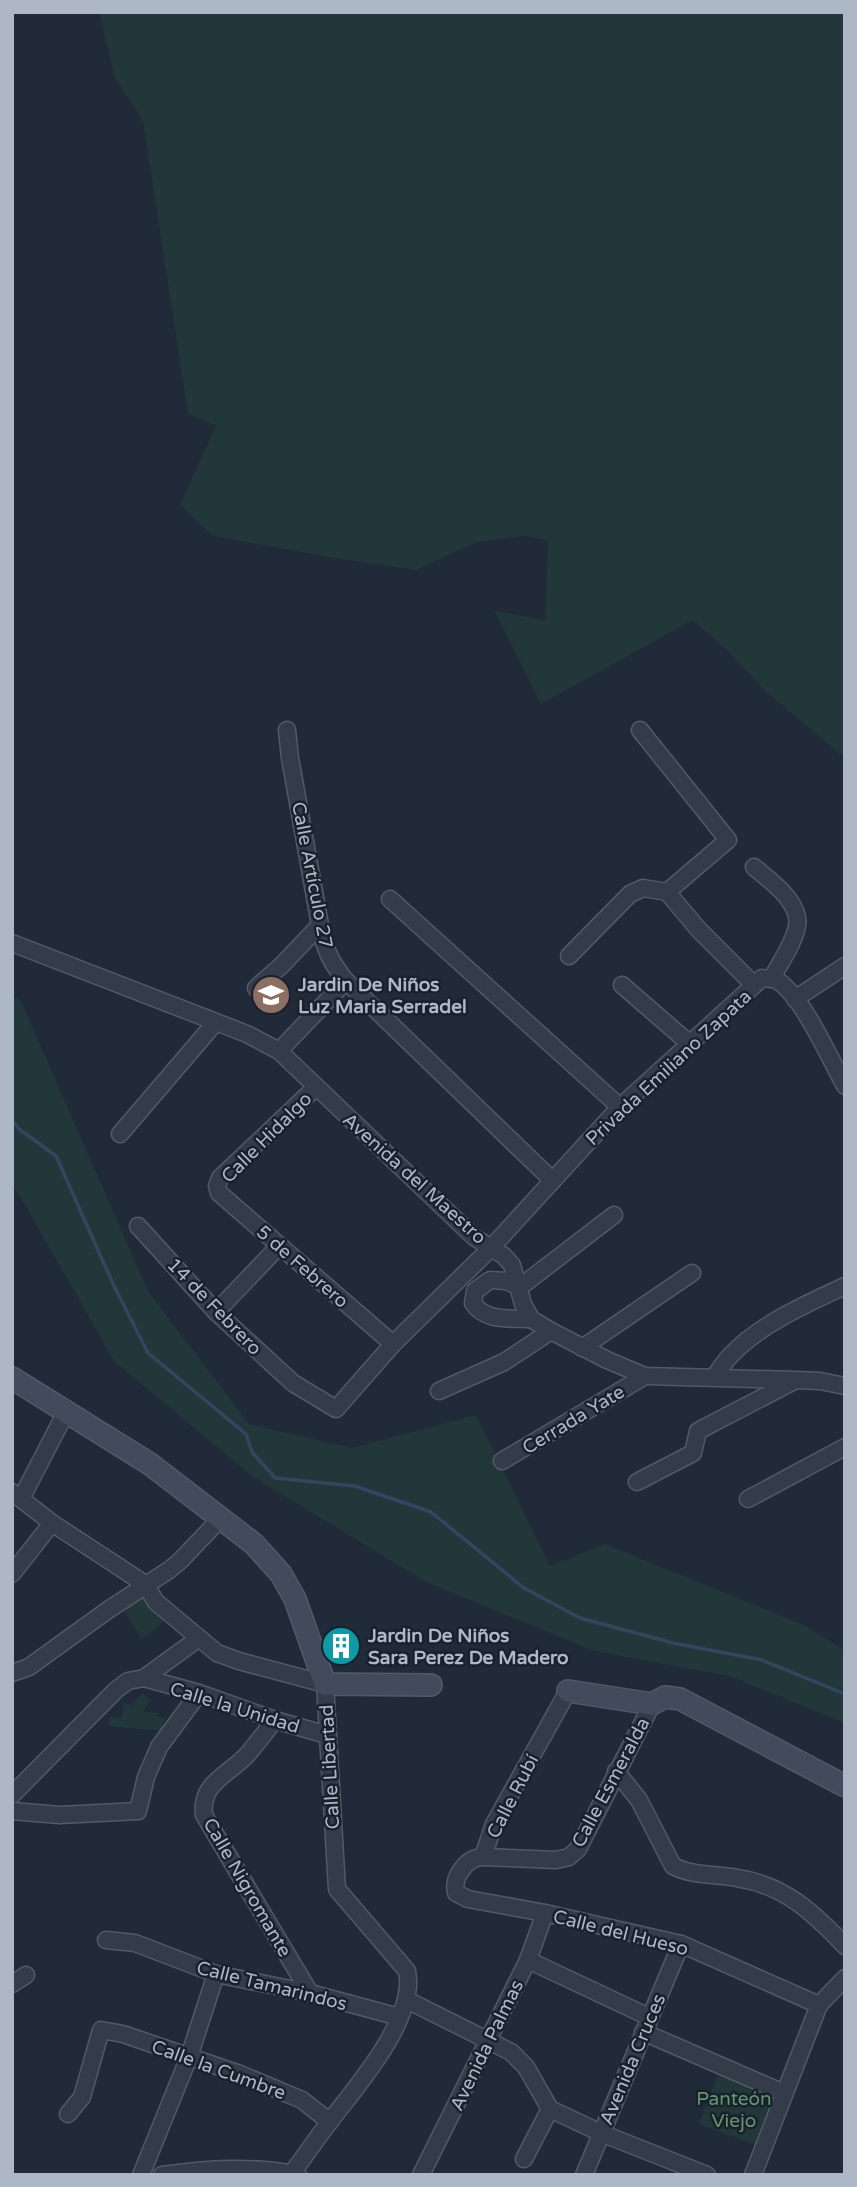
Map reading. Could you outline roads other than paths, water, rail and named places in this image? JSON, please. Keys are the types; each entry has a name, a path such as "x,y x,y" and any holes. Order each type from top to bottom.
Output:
{"street":[{"name":"Calle Artículo 27","path":"286,730 324,947 333,965 346,981 552,1180"},
{"path":"640,730 728,840 667,892"},
{"path":"754,867 780,888 797,917 795,932 771,979 779,982 796,999 845,1086"},
{"path":"569,956 630,894 643,888 667,892 699,930 754,985"},
{"path":"390,899 620,1107"},
{"path":"256,988 320,925"},
{"name":"Avenida del Maestro","path":"12,943 247,1034 279,1051 474,1237 504,1256 512,1265 523,1304 531,1319"},
{"path":"796,999 845,966"},
{"name":"Privada Emiliano Zapata","path":"393,1344 491,1248 620,1107 762,978 771,979"},
{"path":"279,1051 346,981"},
{"path":"622,985 690,1044"},
{"path":"120,1134 215,1023"},
{"name":"Calle Hidalgo","path":"217,1186 220,1178 316,1087"},
{"name":"5 de Febrero","path":"217,1186 219,1192 393,1344"},
{"path":"614,1215 520,1287 506,1281 490,1280 475,1291 473,1303 478,1311 490,1316 531,1319 582,1348 645,1376 820,1381 845,1386"},
{"name":"14 de Febrero","path":"138,1226 216,1312 293,1383 336,1409 393,1344"},
{"path":"216,1312 279,1245"},
{"path":"582,1348 692,1273"},
{"path":"715,1377 731,1354 750,1339 795,1310 845,1286"},
{"path":"439,1391 504,1362 551,1331"},
{"name":"Cerrada Yate","path":"502,1461 645,1376"},
{"path":"12,1378 150,1464 254,1544 281,1574 295,1599 320,1671 431,1685"},
{"path":"637,1482 692,1453 698,1430 796,1380"},
{"path":"17,1496 66,1412"},
{"path":"748,1499 845,1447"},
{"name":"Calle Libertad","path":"17,1496 52,1523 145,1584 156,1602 217,1653 239,1661 320,1671 337,1889 407,1971 410,1984 407,2000"},
{"path":"12,1673 29,1667 180,1561 221,1518"},
{"path":"12,1574 52,1523"},
{"name":"Calle la Unidad","path":"12,1794 116,1690 128,1681 144,1678 199,1638"},
{"name":"Calle la Unidad","path":"144,1678 327,1734"},
{"path":"568,1691 652,1704 665,1697 680,1699 845,1786"},
{"name":"Calle Rubí","path":"456,1893 456,1881 467,1863 474,1857 483,1857 494,1824 568,1691"},
{"path":"12,1811 60,1815 138,1811 146,1777 159,1747 199,1693"},
{"name":"Calle Esmeralda","path":"483,1857 556,1860 569,1857 578,1849 652,1704"},
{"name":"Calle Nigromante","path":"275,1720 244,1757 217,1779 208,1791 203,1804 204,1815 310,1993"},
{"path":"616,1771 639,1800 673,1866 682,1870 740,1878 772,1887 803,1906 845,1946"},
{"name":"Calle del Hueso","path":"456,1893 468,1899 545,1913 681,1944 819,2005"},
{"name":"Avenida Palmas","path":"421,2175 528,1960 545,1913"},
{"name":"Calle Tamarindos","path":"106,1940 135,1943 216,1974 310,1993 399,2017"},
{"name":"Avenida Cruces","path":"584,2175 681,1944"},
{"path":"528,1960 646,2025 784,2093"},
{"path":"141,2175 189,2057 216,1974"},
{"path":"753,2175 819,2005 845,1978"},
{"path":"162,2175 207,2169 295,2174 379,2056 407,2000 511,2052 526,2067 550,2109 601,2133 707,2175"},
{"name":"Calle la Cumbre","path":"68,2114 82,2096 102,2030 123,2034 240,2074 302,2100 330,2122"},
{"path":"524,2159 550,2109"}],"waterway":[{"path":"12,1120 19,1129 56,1156 114,1286 148,1353 246,1434 252,1452 275,1478 355,1486 431,1512 524,1588 580,1618 673,1643 762,1660 845,1694"}],"place":[{"name":"Jardin De Niños Luz Maria Serradel","path":"271,995"},
{"name":"Jardin De Niños Sara Perez De Madero","path":"341,1646"}],"park label":[{"name":"Panteón Viejo","path":"734,2109"}]}
